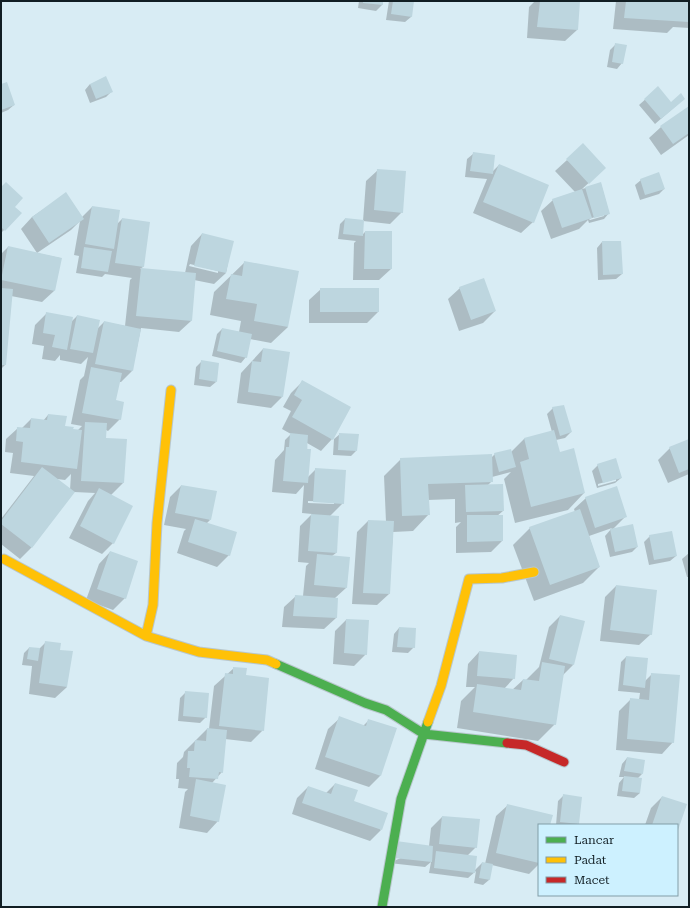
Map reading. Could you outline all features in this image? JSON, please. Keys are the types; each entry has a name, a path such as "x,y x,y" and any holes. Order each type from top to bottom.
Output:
{"street":[{"path":"146,636 153,605 157,523 171,390"},
{"path":"4,559 146,636 199,652 267,660 365,703 386,710 424,734 526,745 564,762"},
{"path":"382,907 401,799 441,686 469,579 503,579 534,572"}],"building":[{"path":"363,1 383,1 383,5 363,3"},
{"path":"393,1 414,1 412,17 391,14"},
{"path":"540,1 580,1 578,30 537,27"},
{"path":"626,1 689,1 689,22 624,18"},
{"path":"615,43 627,45 623,64 612,62"},
{"path":"106,76 113,92 96,99 90,84"},
{"path":"7,82 15,105 1,110 1,84"},
{"path":"658,86 671,102 681,93 685,99 661,119 644,99"},
{"path":"689,106 689,133 673,144 660,126"},
{"path":"583,143 606,168 589,184 566,159"},
{"path":"473,152 495,155 493,174 470,171"},
{"path":"499,164 549,185 534,223 483,202"},
{"path":"377,169 406,171 403,213 374,210"},
{"path":"659,172 665,189 645,195 640,179"},
{"path":"6,182 23,198 15,207 22,213 5,231 1,227 1,187"},
{"path":"601,182 610,214 594,218 585,187"},
{"path":"582,189 592,218 562,228 552,199"},
{"path":"66,192 84,219 49,243 32,217"},
{"path":"92,206 120,210 114,249 85,244"},
{"path":"122,218 150,222 144,267 115,263"},
{"path":"345,218 364,220 363,236 343,234"},
{"path":"365,231 392,231 392,269 364,269"},
{"path":"202,233 234,241 226,273 194,266"},
{"path":"602,241 621,241 623,274 603,275"},
{"path":"8,246 62,258 55,291 1,280"},
{"path":"84,247 112,251 108,272 81,268"},
{"path":"244,261 299,271 288,327 254,321 257,304 226,299 231,274 242,276"},
{"path":"141,268 196,273 192,321 136,316"},
{"path":"484,278 496,311 471,320 459,287"},
{"path":"1,288 13,289 6,365 1,365"},
{"path":"320,288 379,288 379,312 320,312"},
{"path":"46,312 73,317 67,350 52,347 55,335 43,333"},
{"path":"77,315 100,320 93,353 70,349"},
{"path":"104,321 141,329 133,371 95,364"},
{"path":"222,328 252,334 247,358 217,351"},
{"path":"263,348 290,352 283,397 248,392 252,361 261,362"},
{"path":"201,360 219,363 217,382 199,379"},
{"path":"91,367 122,373 116,400 124,402 121,420 82,413"},
{"path":"302,380 351,407 333,440 292,417 302,400 294,395"},
{"path":"564,405 572,432 560,436 552,407"},
{"path":"48,414 67,416 65,426 82,430 77,469 21,462 23,442 16,441 17,427 30,428 31,418 47,420"},
{"path":"85,422 107,423 106,438 127,439 124,483 81,481"},
{"path":"554,430 560,452 574,448 585,493 531,507 520,462 529,459 524,438"},
{"path":"290,433 308,435 307,449 311,449 308,483 283,481 286,447 289,447"},
{"path":"339,433 359,434 357,451 338,450"},
{"path":"689,439 689,469 679,473 669,447"},
{"path":"511,449 516,467 499,472 494,453"},
{"path":"492,454 493,482 428,484 430,515 402,516 400,458"},
{"path":"616,458 622,478 603,483 597,464"},
{"path":"42,467 75,492 32,548 1,524 1,521"},
{"path":"315,468 346,470 344,504 313,502"},
{"path":"503,484 504,511 466,512 465,485"},
{"path":"181,485 217,491 211,520 175,513"},
{"path":"617,486 627,517 595,528 585,497"},
{"path":"99,488 133,506 114,544 80,526"},
{"path":"580,509 600,567 550,585 529,527"},
{"path":"311,514 339,516 337,553 308,551"},
{"path":"467,515 503,515 503,541 467,542"},
{"path":"195,519 237,532 230,556 188,542"},
{"path":"368,520 394,521 390,594 363,593"},
{"path":"633,524 638,547 615,552 610,529"},
{"path":"672,531 677,556 654,560 649,535"},
{"path":"110,551 138,561 126,599 97,589"},
{"path":"317,554 350,557 347,588 314,585"},
{"path":"616,585 657,590 652,635 610,630"},
{"path":"295,595 338,598 337,618 293,616"},
{"path":"560,615 585,621 574,665 549,659"},
{"path":"346,619 369,620 367,655 344,653"},
{"path":"399,627 416,628 415,648 397,647"},
{"path":"45,641 61,643 60,650 73,651 67,687 39,683"},
{"path":"29,647 40,648 38,661 27,659"},
{"path":"479,651 517,655 515,679 477,676"},
{"path":"626,656 648,658 645,688 623,685"},
{"path":"542,662 565,666 556,725 473,712 477,684 521,690 523,679 539,681"},
{"path":"233,667 247,668 246,675 269,678 264,731 219,726 225,673 233,674"},
{"path":"651,673 680,675 674,743 627,739 630,698 649,700"},
{"path":"185,691 209,693 207,718 183,716"},
{"path":"339,716 366,726 368,719 397,728 381,776 325,757"},
{"path":"207,728 227,730 223,773 219,772 218,779 189,777 190,768 187,768 188,751 194,751 195,740 206,741"},
{"path":"627,757 645,760 643,774 624,771"},
{"path":"624,776 642,778 640,793 622,791"},
{"path":"196,779 226,785 219,822 190,816"},
{"path":"335,783 358,790 354,801 388,813 382,830 302,803 308,786 331,794"},
{"path":"563,794 582,797 579,824 560,822"},
{"path":"662,796 687,804 678,830 678,824 652,824"},
{"path":"507,804 553,815 550,824 538,824 538,863 496,853"},
{"path":"442,816 480,819 477,848 439,844"},
{"path":"396,841 433,846 432,862 394,858"},
{"path":"436,851 477,856 475,873 434,868"},
{"path":"482,862 493,864 490,880 479,878"}],"traffic: fast":[{"path":"276,664 365,703 386,710 424,734 507,743"},
{"path":"382,907 401,799 428,722"}],"traffic: slow":[{"path":"146,636 153,605 157,523 171,390"},
{"path":"4,559 146,636 199,652 267,660 276,664"},
{"path":"428,722 441,686 469,579 502,578 534,572"}],"traffic: jam":[{"path":"507,743 526,745 564,762"}]}
